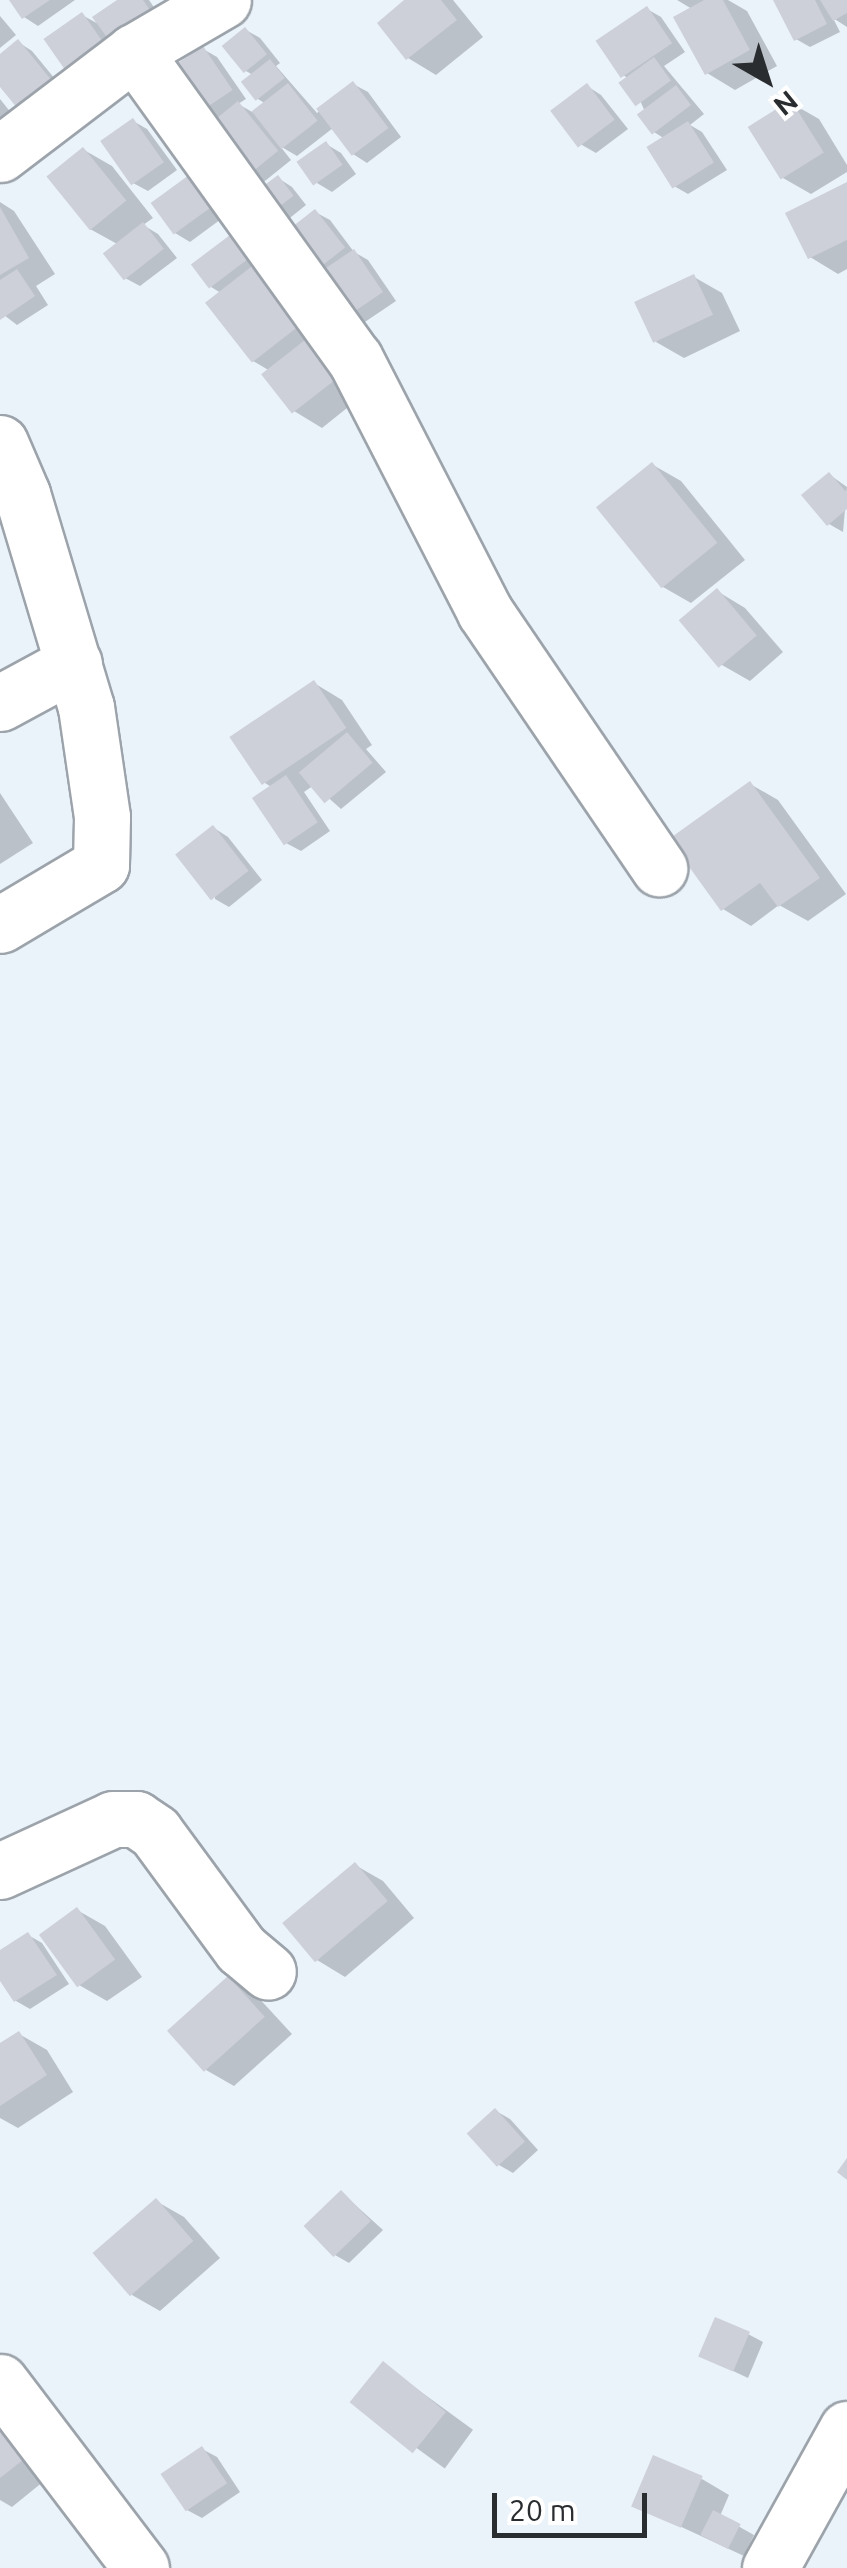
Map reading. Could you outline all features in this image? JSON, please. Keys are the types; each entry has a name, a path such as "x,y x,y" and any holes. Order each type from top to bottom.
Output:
{"street":[{"path":"0,154 134,52 223,0"},
{"path":"134,52 355,358 486,612 658,868"},
{"path":"0,443 22,494 74,663 86,707 102,817 102,866 0,925"},
{"path":"0,703 74,663"},
{"path":"0,1870 113,1819 136,1819 155,1832 241,1949 268,1972"},
{"path":"0,2382 141,2568"},
{"path":"770,2568 847,2429"}],"building":[{"path":"9,0 50,0 22,19"},
{"path":"117,0 143,0 161,26 120,55 92,17"},
{"path":"404,0 441,0 457,20 406,60 377,23"},
{"path":"704,0 723,0 750,50 705,75 673,17"},
{"path":"773,0 815,0 827,24 794,41"},
{"path":"820,0 847,0 847,13 833,21"},
{"path":"647,6 672,43 621,78 596,41"},
{"path":"82,12 113,56 74,83 43,39"},
{"path":"245,27 267,54 244,73 222,46"},
{"path":"18,39 57,87 23,115 0,87 0,54"},
{"path":"203,46 233,90 195,115 166,71"},
{"path":"654,57 671,80 635,106 618,83"},
{"path":"270,59 285,78 256,101 241,82"},
{"path":"353,81 389,128 352,156 316,109"},
{"path":"288,83 318,121 281,149 252,111"},
{"path":"587,83 615,120 578,147 550,111"},
{"path":"676,85 691,105 652,134 637,114"},
{"path":"791,100 824,153 781,180 748,127"},
{"path":"238,101 278,151 245,178 205,128"},
{"path":"133,118 164,162 131,185 100,141"},
{"path":"688,121 714,163 672,189 646,147"},
{"path":"326,141 343,165 313,185 297,162"},
{"path":"83,147 126,201 90,230 46,177"},
{"path":"196,170 219,202 174,234 151,203"},
{"path":"278,175 294,196 270,213 255,192"},
{"path":"847,182 847,240 808,259 785,213"},
{"path":"0,207 29,258 0,275"},
{"path":"315,209 345,248 307,278 276,239"},
{"path":"143,222 164,249 124,280 103,253"},
{"path":"238,229 256,253 209,288 191,265"},
{"path":"354,249 383,292 339,322 310,279"},
{"path":"261,259 308,319 252,363 205,303"},
{"path":"17,269 35,296 0,320 0,280"},
{"path":"694,274 713,315 653,343 634,302"},
{"path":"310,336 341,375 292,414 261,374"},
{"path":"652,462 717,543 661,588 596,507"},
{"path":"829,472 847,493 847,509 827,526 801,495"},
{"path":"717,588 757,635 719,668 679,620"},
{"path":"314,680 346,728 262,785 229,737"},
{"path":"347,732 373,763 324,803 299,772"},
{"path":"286,775 318,822 284,845 252,798"},
{"path":"750,781 820,878 778,907 760,883 721,911 669,839"},
{"path":"213,825 249,871 211,900 175,855"},
{"path":"355,1862 388,1901 315,1962 282,1923"},
{"path":"77,1907 115,1960 77,1987 39,1935"},
{"path":"28,1932 57,1975 14,2002 0,1981 0,1950"},
{"path":"228,1976 265,2017 204,2072 167,2031"},
{"path":"19,2031 47,2075 0,2106 0,2043"},
{"path":"495,2108 525,2141 497,2167 467,2133"},
{"path":"847,2158 847,2180 837,2172"},
{"path":"341,2190 371,2221 333,2257 304,2226"},
{"path":"156,2198 193,2241 130,2296 93,2253"},
{"path":"715,2317 750,2332 733,2371 698,2357"},
{"path":"383,2361 446,2412 413,2453 350,2402"},
{"path":"0,2431 23,2460 0,2478"},
{"path":"202,2446 227,2483 186,2511 161,2474"},
{"path":"653,2455 703,2476 681,2528 631,2507"},
{"path":"713,2510 741,2524 728,2549 700,2535"}]}
